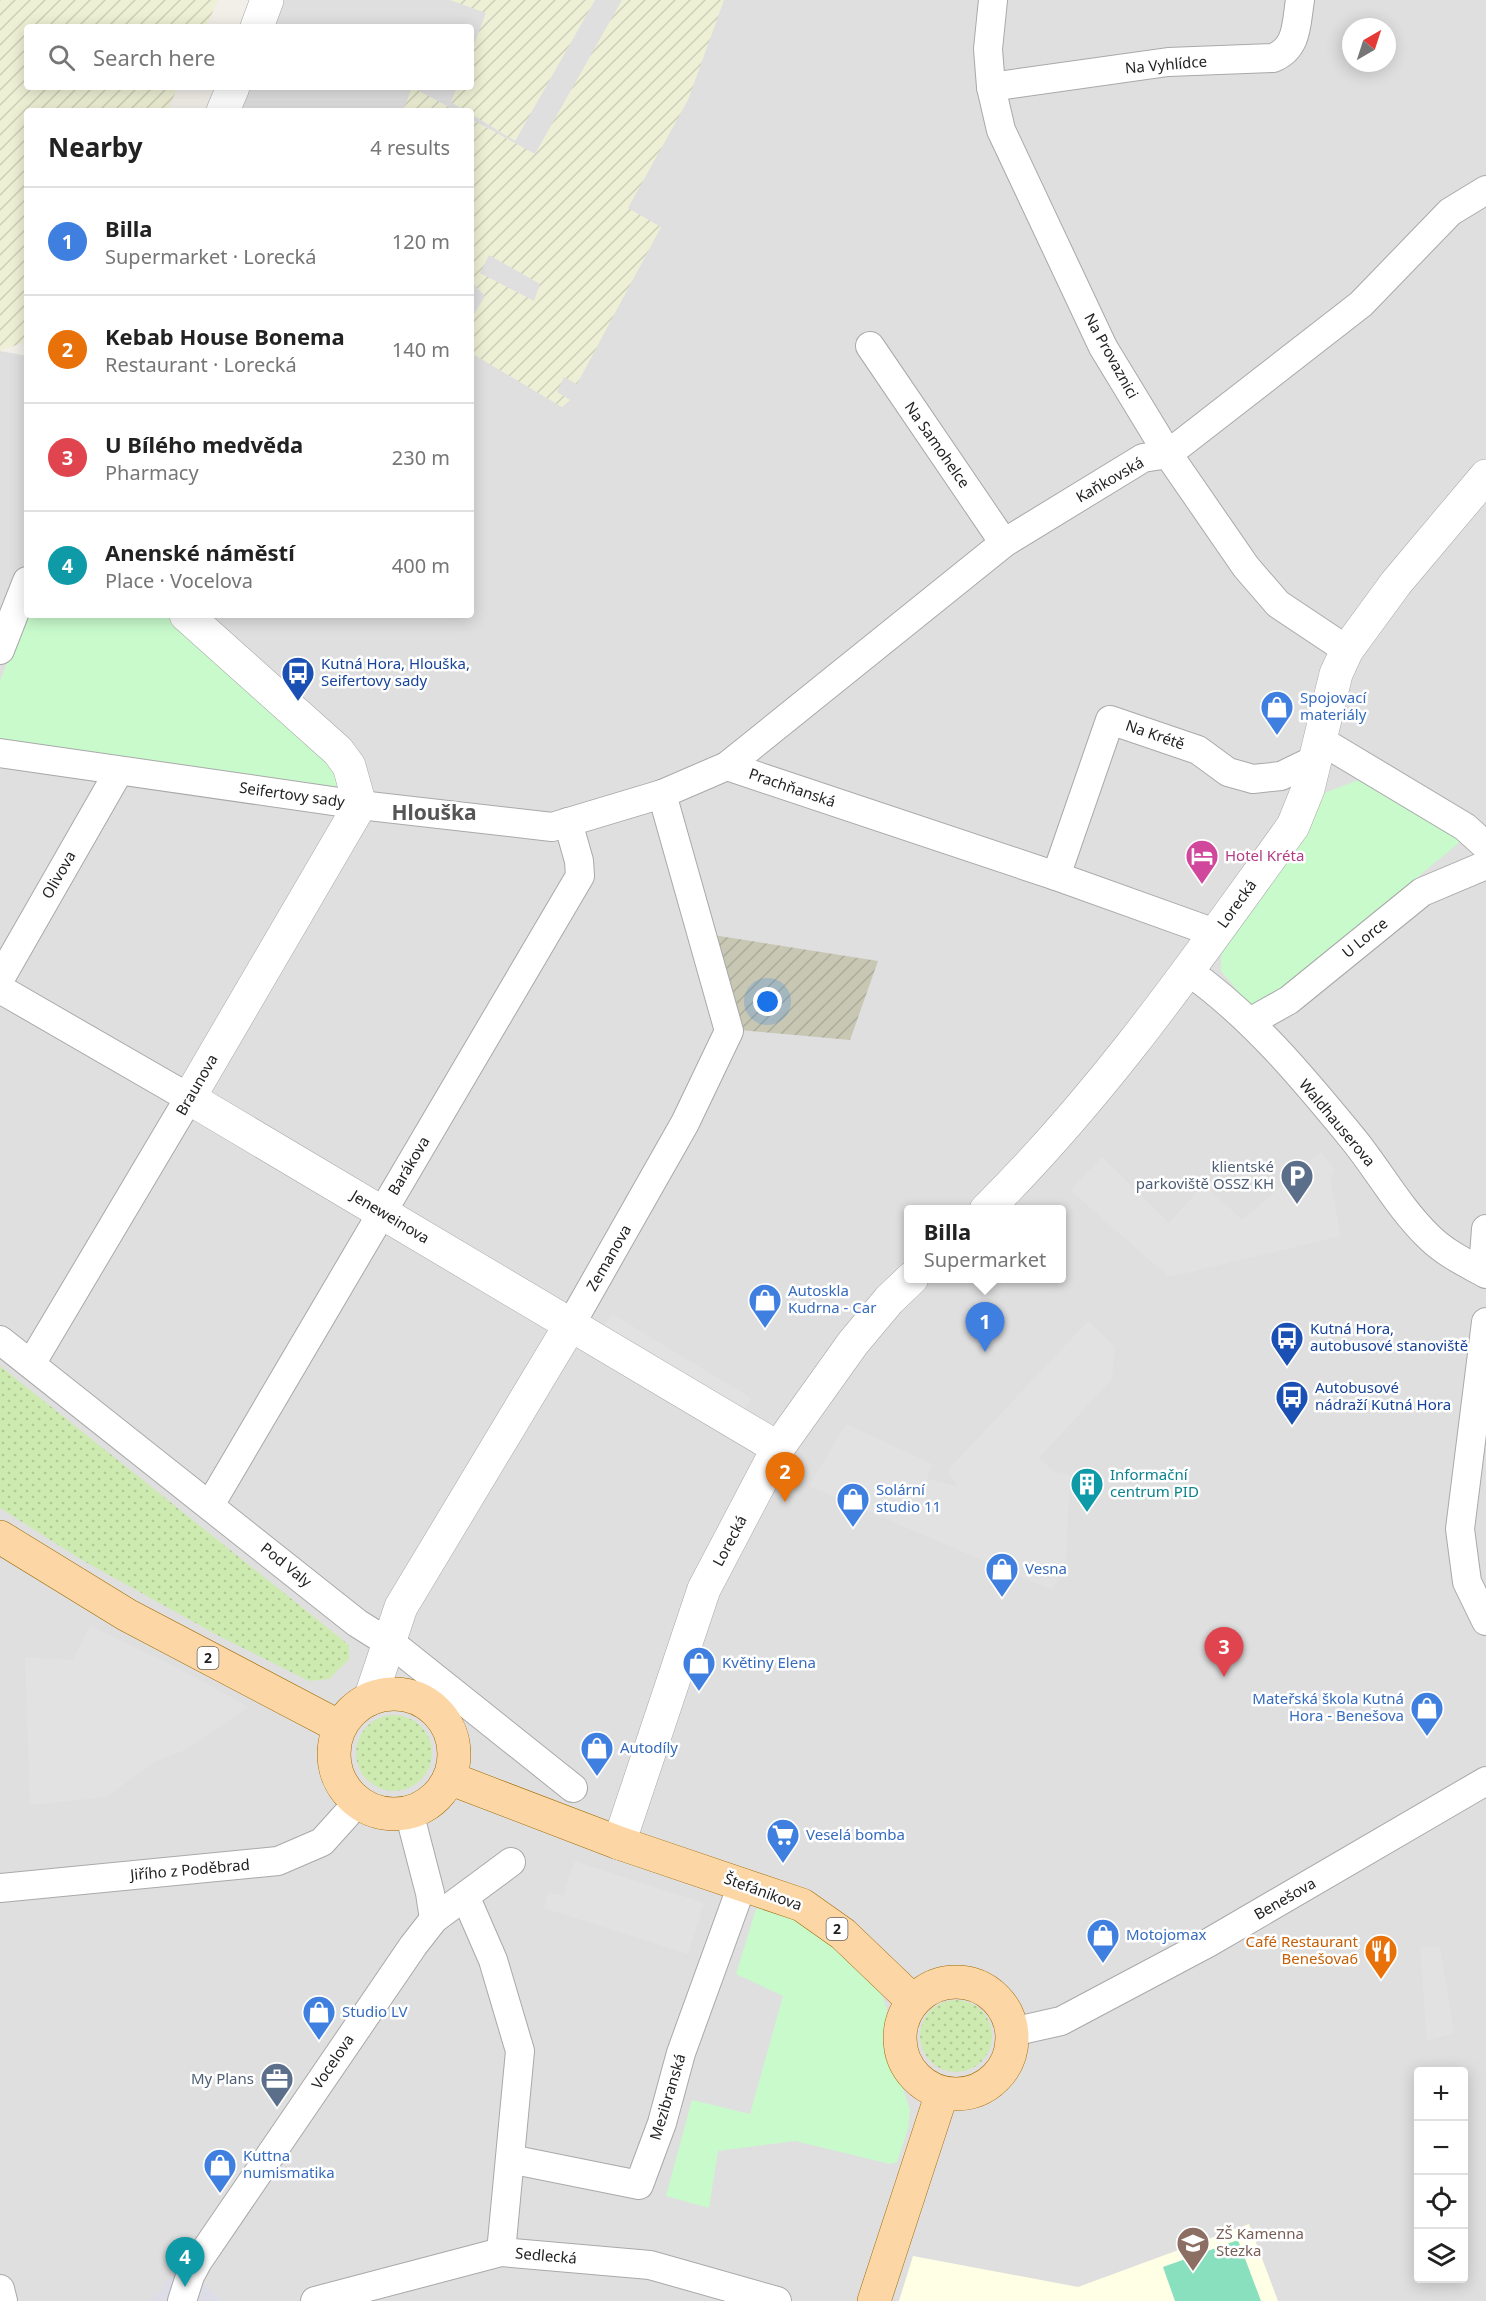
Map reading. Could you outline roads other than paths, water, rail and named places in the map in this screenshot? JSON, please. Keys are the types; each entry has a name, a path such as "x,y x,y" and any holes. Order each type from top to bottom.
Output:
{"main road":[{"name":"2","path":"0,1537 127,1615 340,1727"},
{"path":"387,1694 405,1695 422,1701 437,1712 448,1726 453,1743 454,1761 449,1778 433,1800 409,1812 382,1812 358,1802 344,1787 336,1768 334,1747 340,1727 348,1716 370,1699 387,1694"},
{"name":"2","path":"449,1778 619,1843"},
{"name":"Štefánikova","path":"619,1843 802,1905 843,1934 913,2001"},
{"path":"967,1982 988,1992 1000,2002 1008,2016 1012,2032 1007,2062 993,2080 973,2092 957,2095 931,2089 916,2078 901,2053 901,2024 913,2001 928,1989 942,1983 967,1982"},
{"path":"874,2301 942,2093"}],"street":[{"path":"258,24 267,0"},
{"name":"Na Provaznici","path":"993,0 988,49 991,87 1001,130 1103,347 1168,454 1246,567 1278,604 1347,650"},
{"name":"Na Vyhlídce","path":"991,87 1168,62 1273,58 1284,54 1290,47 1300,0"},
{"path":"224,108 232,90"},
{"name":"Kaňkovská","path":"728,766 1004,543 1143,458 1168,454 1361,303 1450,212 1486,190"},
{"name":"Na Samohelce","path":"870,346 1004,543"},
{"name":"Lorecká","path":"990,1205 1093,1096 1144,1032 1293,826 1308,789 1336,674 1347,650 1396,583 1486,476"},
{"path":"0,650 24,588"},
{"name":"Seifertovy sady","path":"0,753 360,805 349,766 338,751 189,618"},
{"name":"Na Krétě","path":"1056,876 1110,720 1198,750 1228,772 1253,779 1281,776 1318,749"},
{"path":"1318,749 1465,827 1486,846"},
{"path":"360,805 552,827 662,794 728,766"},
{"name":"Prachňanská","path":"728,766 1056,876 1215,933"},
{"name":"Olivova","path":"0,979 119,771"},
{"name":"Zemanova","path":"370,1699 401,1607 571,1324 685,1123 729,1031 662,794"},
{"name":"Braunova","path":"31,1364 360,805"},
{"name":"Barákova","path":"210,1505 580,876 579,861 568,822"},
{"name":"U Lorce","path":"1250,1022 1289,1000 1422,892 1486,865"},
{"name":"Waldhauserova","path":"1188,971 1212,987 1250,1022 1354,1140 1410,1216 1430,1238 1453,1256 1486,1274"},
{"name":"Jeneweinova","path":"0,989 189,1098 778,1448"},
{"path":"1486,1229 1484,1256 1486,1266"},
{"name":"Lorecká","path":"619,1843 704,1589 778,1448 853,1343 889,1300 907,1283"},
{"path":"1486,1322 1460,1529 1467,1582 1486,1621"},
{"name":"Pod Valy","path":"0,1340 357,1623 400,1650 573,1788"},
{"name":"Benešova","path":"1012,2032 1061,2020 1208,1943 1486,1781"},
{"name":"Jiřího z Poděbrad","path":"0,1888 278,1861 322,1842 358,1802"},
{"path":"409,1812 430,1893 434,1919 466,1898 511,1862"},
{"name":"Mezibranská","path":"510,2159 639,2185 662,2123 681,2053 742,1885"},
{"path":"466,1898 493,1960 520,2051 501,2252"},
{"name":"Vocelova","path":"182,2301 190,2276 198,2262 392,1975 434,1919"},
{"name":"Sedlecká","path":"315,2301 501,2252 650,2265 777,2301"},
{"path":"0,2289 3,2301"}],"place":[{"name":"Kutná Hora, Hlouška, Seifertovy sady","path":"298,702"},
{"name":"Spojovací materiály","path":"1277,736"},
{"name":"Hotel Kréta","path":"1202,885"},
{"name":"klientské parkoviště OSSZ KH","path":"1297,1205"},
{"name":"Autoskla Kudrna - Car","path":"765,1329"},
{"name":"Billa","path":"985,1352"},
{"name":"Kutná Hora, autobusové stanoviště","path":"1287,1367"},
{"name":"Autobusové nádraží Kutná Hora","path":"1292,1426"},
{"name":"Kebab House Bonema","path":"785,1502"},
{"name":"Informační centrum PID","path":"1087,1513"},
{"name":"Solární studio 11","path":"853,1528"},
{"name":"Vesna","path":"1002,1598"},
{"name":"U Bílého medvěda","path":"1224,1677"},
{"name":"Květiny Elena","path":"699,1692"},
{"name":"Mateřská škola Kutná Hora - Benešova","path":"1427,1737"},
{"name":"Autodíly","path":"597,1777"},
{"name":"Veselá bomba","path":"783,1864"},
{"name":"Motojomax","path":"1103,1964"},
{"name":"Café Restaurant Benešova6","path":"1381,1980"},
{"name":"Studio LV","path":"319,2041"},
{"name":"My Plans","path":"277,2108"},
{"name":"Kuttna numismatika","path":"220,2194"},
{"name":"ZŠ Kamenna Stezka","path":"1193,2272"},
{"name":"Anenské náměstí","path":"185,2287"}],"district":[{"name":"Hlouška","path":"434,813"}]}
